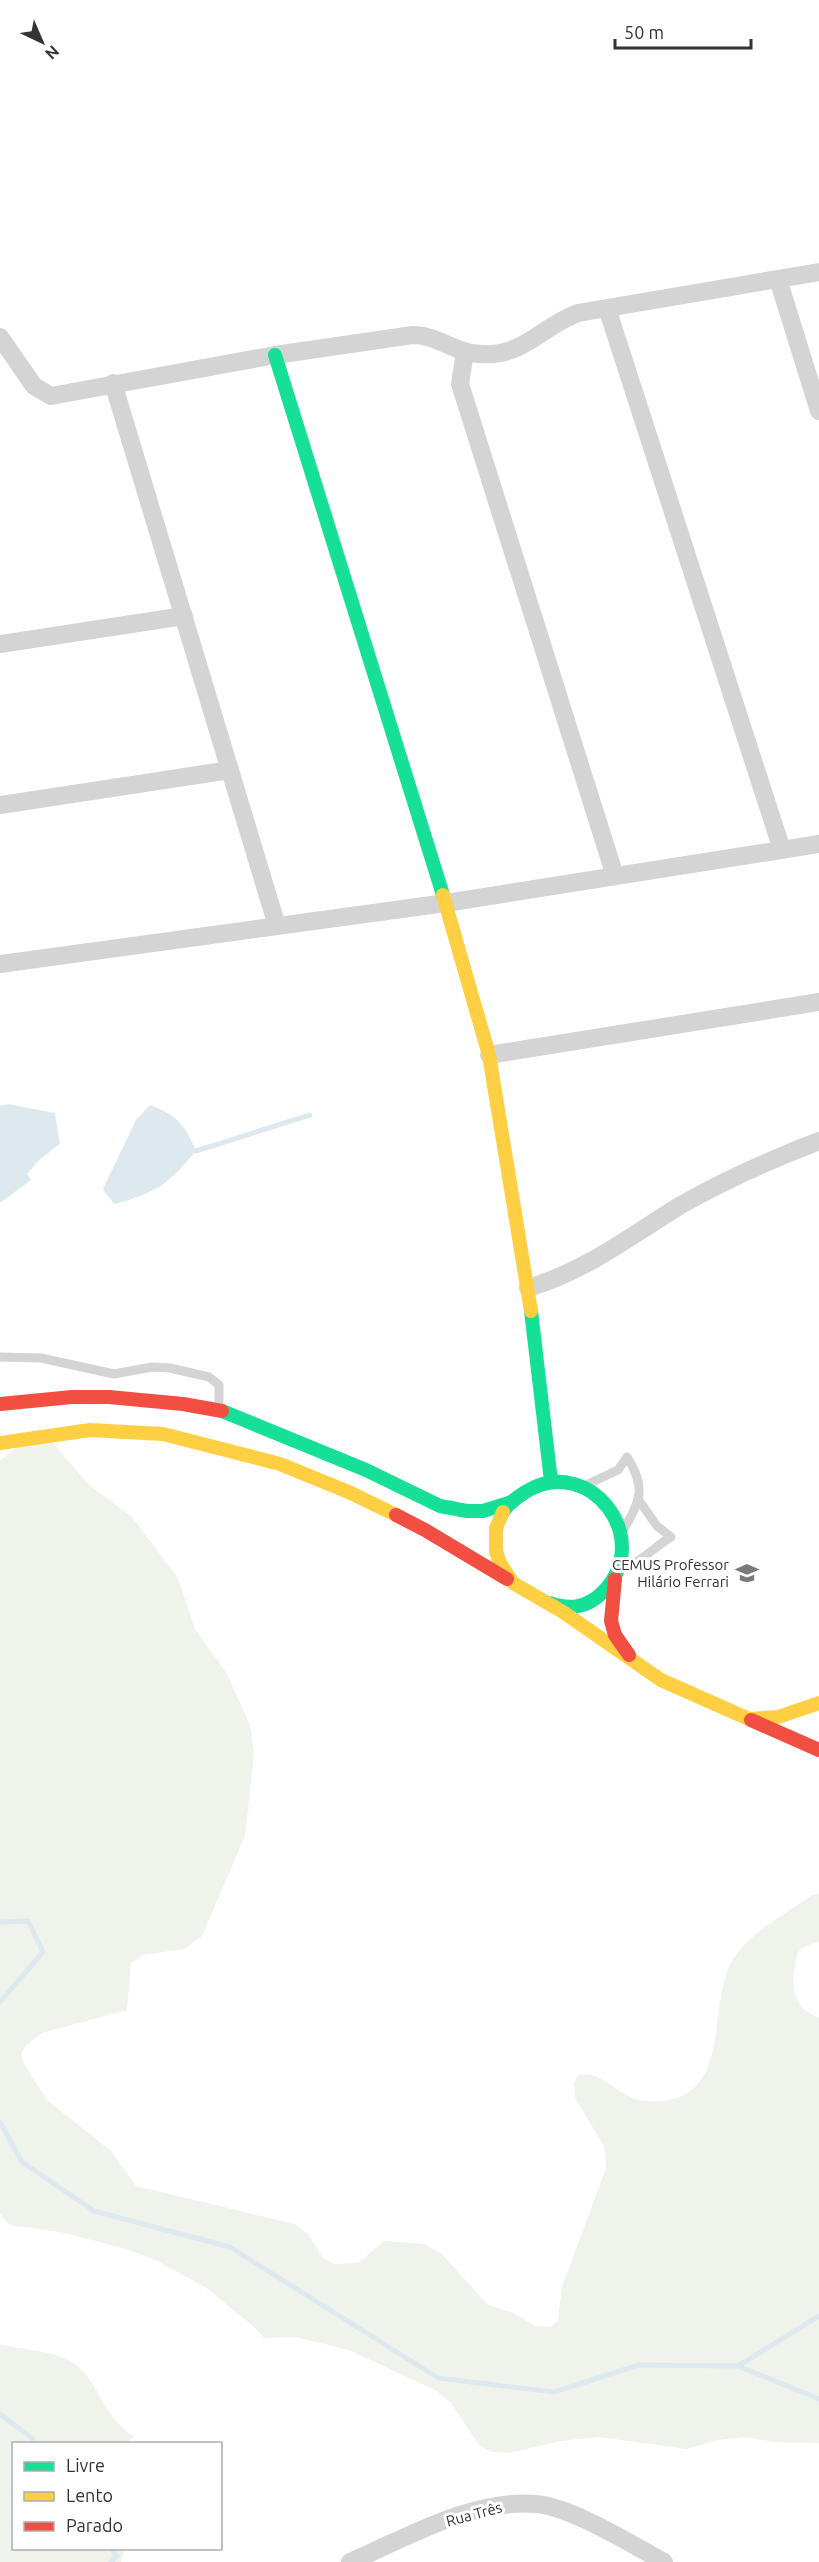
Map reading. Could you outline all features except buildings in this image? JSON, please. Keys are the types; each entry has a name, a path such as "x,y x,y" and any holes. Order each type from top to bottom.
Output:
{"main road":[{"path":"274,355 446,903 489,1054 528,1288 551,1481"},
{"path":"0,1404 72,1397 109,1397 219,1410 366,1470 440,1506 467,1511 483,1510 512,1502 536,1486 551,1481 569,1482 602,1500 616,1520 621,1533 623,1554 609,1611 612,1628 634,1663"},
{"path":"0,1443 90,1430 163,1434 280,1464 351,1492 425,1530 549,1604 664,1682 819,1750"},
{"path":"512,1502 496,1525 494,1548 514,1584"},
{"path":"549,1604 569,1609 584,1605 601,1594 618,1573"},
{"path":"751,1720 790,1715 819,1704"}],"street":[{"path":"0,337 34,386 51,396 274,355 413,335 429,336 465,352 491,354 516,349 567,317 607,308 819,273"},
{"path":"778,279 819,411"},
{"path":"607,308 782,850"},
{"path":"465,352 460,384 615,876"},
{"path":"113,383 277,926"},
{"path":"0,644 184,616"},
{"path":"0,805 230,770"},
{"path":"0,964 446,903 819,844"},
{"path":"489,1054 819,1002"},
{"path":"528,1288 568,1274 592,1262 637,1232 722,1183 819,1141"},
{"name":"Rua Três","path":"350,2562 451,2518 496,2505 538,2504 581,2517 664,2562"}],"lane":[{"path":"0,1357 41,1358 114,1374 152,1367 170,1368 209,1377 219,1385 219,1410"},
{"path":"580,1487 618,1470 627,1457 640,1482 638,1499 621,1533"},
{"path":"618,1573 635,1564 648,1551 671,1537 657,1526 638,1499"}],"shaded area":[{"path":"8,1104 55,1113 60,1144 40,1159 27,1174 31,1180 0,1203 0,1106"},
{"path":"150,1105 174,1117 184,1127 196,1151 161,1186 141,1196 114,1204 103,1189 136,1120"},
{"path":"33,1435 53,1443 88,1484 132,1517 178,1578 195,1629 226,1672 250,1725 254,1754 245,1836 202,1936 184,1949 143,1955 131,1963 127,2010 42,2033 26,2045 21,2054 25,2066 47,2100 111,2151 136,2186 295,2224 308,2234 323,2258 335,2264 358,2263 384,2241 424,2244 442,2254 488,2305 513,2313 536,2326 551,2327 558,2320 562,2287 606,2168 604,2146 575,2098 574,2084 578,2075 592,2075 631,2097 646,2101 675,2099 695,2087 707,2069 714,2047 726,1974 736,1955 771,1922 812,1895 819,1894 819,1942 805,1947 798,1953 793,1984 800,2004 805,2010 819,2018 819,2443 773,2442 745,2437 718,2440 687,2449 599,2437 560,2441 510,2453 491,2452 479,2445 451,2403 437,2391 349,2350 296,2337 264,2338 253,2326 205,2287 157,2261 129,2250 65,2233 10,2225 0,2214 0,1461"},
{"path":"0,2344 46,2353 72,2362 89,2378 115,2419 134,2436 128,2442 12,2442 12,2550 124,2550 121,2562 0,2562"}],"waterway":[{"path":"196,1151 310,1115"},
{"path":"0,1922 28,1921 43,1952 0,2002"},
{"path":"0,2122 22,2162 94,2211 230,2247 438,2378 554,2392 639,2365 738,2366 819,2399"},
{"path":"738,2366 819,2316"},
{"path":"0,2414 33,2439 34,2442"},
{"path":"111,2562 117,2556 112,2550"}],"traffic: fast":[{"path":"275,355 443,895"},
{"path":"531,1311 551,1481"},
{"path":"222,1411 366,1470 440,1506 467,1511 483,1511 512,1502"},
{"path":"503,1512 510,1503 527,1491 550,1483 573,1484 592,1493 608,1508 618,1527 622,1549 617,1571 603,1592 591,1601 578,1606 549,1603"}],"traffic: slow":[{"path":"443,895 489,1055 531,1311"},
{"path":"0,1443 90,1430 163,1434 280,1464 351,1493 396,1515"},
{"path":"503,1512 496,1528 496,1551 500,1563 513,1583 563,1612 661,1680 749,1719 778,1717 819,1703"}],"traffic: jam":[{"path":"0,1404 72,1397 109,1397 183,1404 222,1411"},
{"path":"396,1515 507,1579"},
{"path":"615,1579 611,1621 615,1635 629,1655"},
{"path":"751,1720 819,1750"}],"place":[{"name":"CEMUS Professor Hilário Ferrari","path":"747,1573"}]}
